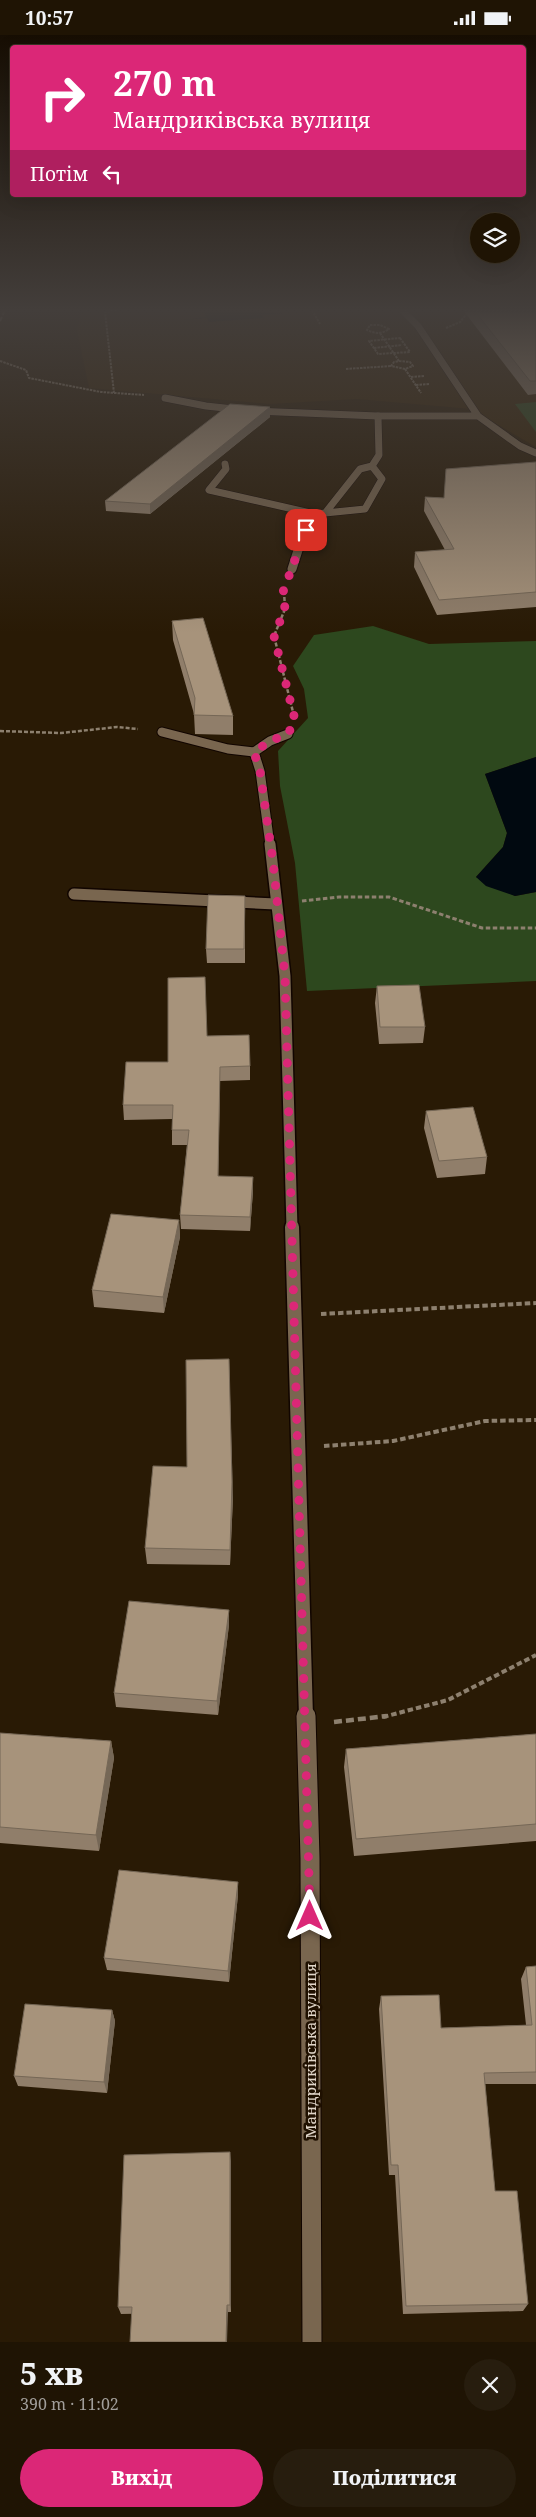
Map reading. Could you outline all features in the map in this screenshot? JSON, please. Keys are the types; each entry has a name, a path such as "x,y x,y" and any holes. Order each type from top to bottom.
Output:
{"street":[{"path":"326,512 360,469 372,466 379,455 378,418"},
{"path":"480,418 520,447 536,453"},
{"path":"225,464 226,469 209,490 316,514 365,509 382,479 372,466"},
{"path":"292,569 302,539 316,514"},
{"path":"162,732 228,749 254,752 270,741 288,734"},
{"name":"Мандриківська вулиця","path":"254,752 260,771 275,880 285,976 310,1858 312,2342"},
{"path":"74,894 276,904"}],"path":[{"path":"288,734 295,720 274,636 285,609 283,592 292,569"},
{"path":"0,731 80,732 107,730 118,726 162,732"},
{"path":"276,904 339,897 390,897 482,928 536,928"},
{"path":"295,1315 536,1303"},
{"path":"298,1448 393,1441 485,1421 536,1420"},
{"path":"306,1723 377,1719 448,1700 536,1655"}],"shaded area":[{"path":"486,418 536,418 536,447"},
{"path":"536,757 536,892 515,896 486,886 476,877 503,847 507,833 485,774"}],"green space":[{"path":"525,418 536,418 536,432"},
{"path":"373,626 429,644 536,641 536,757 485,774 507,833 503,847 476,877 515,896 536,892 536,981 307,991 295,863 280,786 278,751 308,718 304,689 293,666 314,635"}],"building":[{"path":"212,418 257,418 150,504 105,501"},
{"path":"536,462 536,592 439,600 415,552 454,549 425,497 444,498 446,469"},
{"path":"203,618 233,716 194,715 195,698 172,621"},
{"path":"208,895 245,896 244,949 206,949"},
{"path":"205,977 207,1036 249,1035 250,1066 220,1067 218,1176 253,1177 250,1217 180,1215 189,1130 172,1130 173,1105 123,1105 126,1062 168,1062 168,978"},
{"path":"419,985 425,1027 380,1027 377,986"},
{"path":"473,1107 487,1157 439,1161 426,1111"},
{"path":"111,1214 179,1220 163,1297 92,1290"},
{"path":"229,1359 232,1482 230,1550 145,1548 153,1466 187,1467 186,1360"},
{"path":"129,1601 229,1610 217,1701 114,1693"},
{"path":"0,1733 111,1741 96,1835 0,1827"},
{"path":"536,1734 536,1824 356,1839 346,1749"},
{"path":"119,1870 238,1882 228,1971 104,1958"},
{"path":"536,1966 536,2072 484,2073 495,2191 517,2191 528,2304 406,2306 398,2165 391,2165 381,1996 439,1995 441,2028 532,2025 526,1967"},
{"path":"25,2004 112,2010 104,2082 14,2076"},
{"path":"230,2152 230,2305 227,2305 226,2342 130,2342 132,2307 118,2307 124,2155"}],"route":[{"path":"306,530 283,592 285,609 274,636 295,720 288,734 270,741 254,752 260,771 273,862 285,976 310,1858 310,1916"}]}
